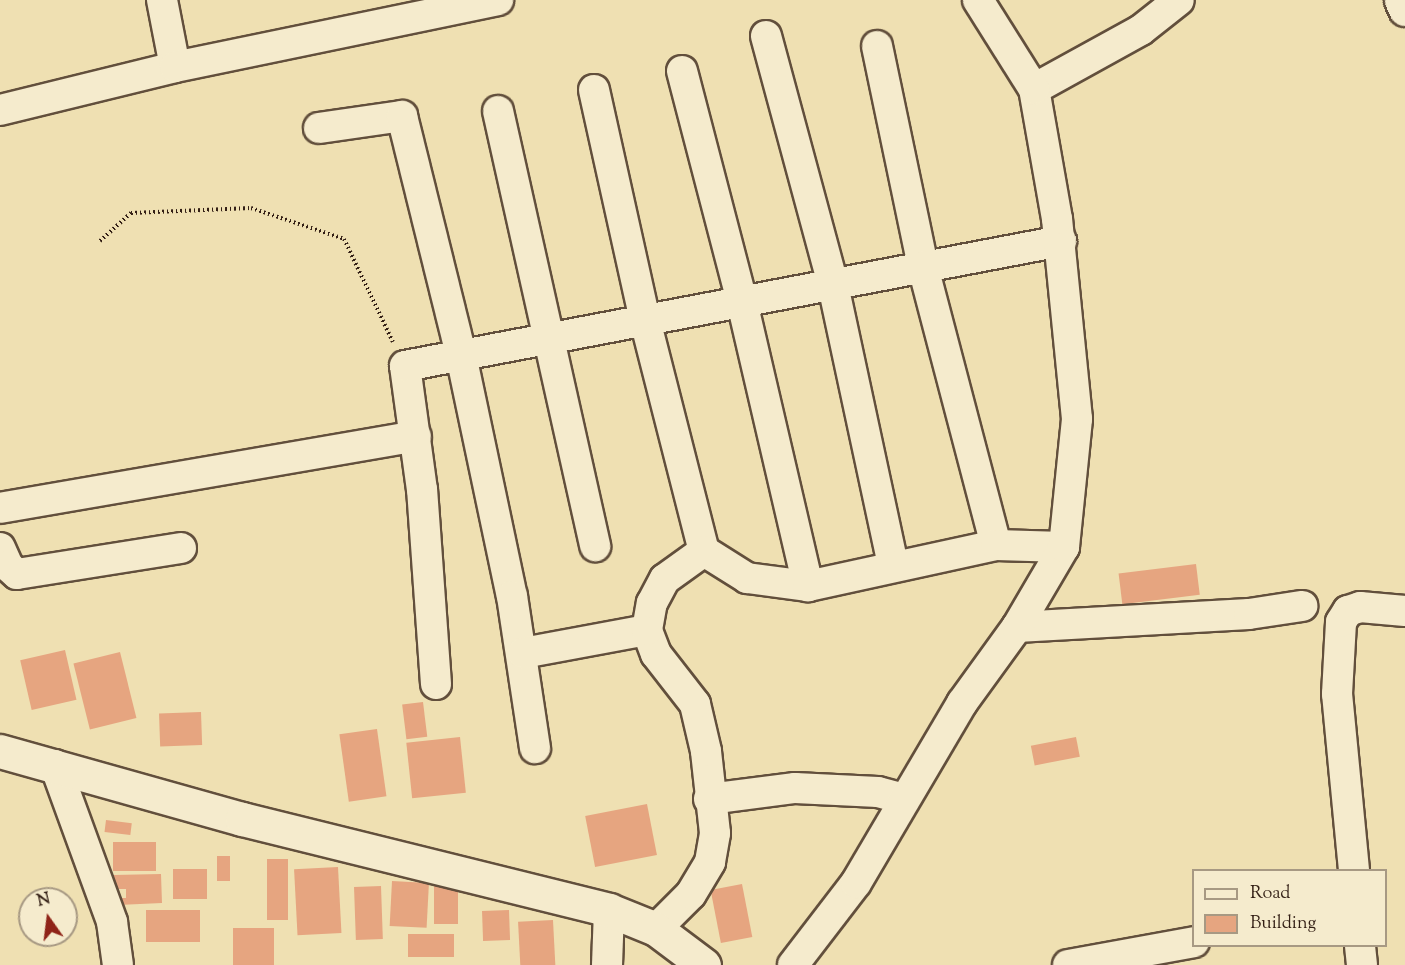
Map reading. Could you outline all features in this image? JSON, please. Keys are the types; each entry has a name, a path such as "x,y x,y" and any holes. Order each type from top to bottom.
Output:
{"street":[{"path":"162,0 175,67"},
{"path":"0,110 175,67 498,0"},
{"path":"793,965 856,883 962,703 1017,627 1064,548 1077,419 1060,241 1034,89 978,0"},
{"path":"1034,89 1140,30 1179,0"},
{"path":"1401,0 1405,9"},
{"path":"766,36 833,285 893,565"},
{"path":"877,46 923,267 996,545"},
{"path":"682,71 742,302 808,586"},
{"path":"594,90 645,320 704,551 747,578 808,586 893,565 996,545 1064,548"},
{"path":"498,111 552,338 595,546"},
{"path":"320,128 402,116 461,354 523,653 535,748"},
{"path":"436,684 416,436 405,366 1060,241"},
{"path":"0,508 416,436"},
{"path":"0,548 8,566 17,574 181,548"},
{"path":"656,929 691,894 710,861 715,833 709,799 706,751 695,704 656,654 647,630 652,603 665,579 704,551"},
{"path":"1017,627 1249,614 1302,606"},
{"path":"1354,869 1337,694 1341,622 1348,611 1360,607 1405,610"},
{"path":"523,653 647,630"},
{"path":"0,751 242,819 609,910 656,929 704,965"},
{"path":"55,765 112,922 118,965"},
{"path":"709,799 795,788 878,792 904,799"},
{"path":"607,965 609,910"},
{"path":"1068,965 1192,942"},
{"path":"1360,947 1362,965"}],"path":[{"path":"100,241 132,213 251,208 344,239 405,366"}],"building":[{"path":"1196,564 1200,595 1122,604 1119,574"},
{"path":"65,650 76,700 32,710 20,660"},
{"path":"120,652 136,718 90,730 73,664"},
{"path":"423,702 427,737 406,739 402,705"},
{"path":"201,712 202,745 160,746 159,713"},
{"path":"377,729 386,796 349,802 339,734"},
{"path":"460,737 466,793 412,798 406,743"},
{"path":"1076,737 1080,757 1035,765 1031,746"},
{"path":"647,804 657,855 595,867 585,816"},
{"path":"106,820 132,823 130,835 105,832"},
{"path":"113,842 156,842 156,871 113,871"},
{"path":"217,856 230,856 230,881 217,881"},
{"path":"267,859 288,859 288,920 267,920"},
{"path":"338,867 341,933 298,935 294,869"},
{"path":"173,869 207,869 207,899 173,899"},
{"path":"161,874 162,903 118,905 119,898 126,898 126,889 113,889 113,875"},
{"path":"392,881 429,883 427,928 390,926"},
{"path":"434,883 458,883 458,924 434,924"},
{"path":"742,884 752,937 721,943 711,890"},
{"path":"381,886 383,939 356,940 354,887"},
{"path":"146,910 200,910 200,942 146,942"},
{"path":"509,910 510,940 483,941 482,911"},
{"path":"553,920 555,965 520,965 518,922"},
{"path":"233,928 274,928 274,965 233,965"},
{"path":"408,934 454,934 454,957 408,957"}]}
